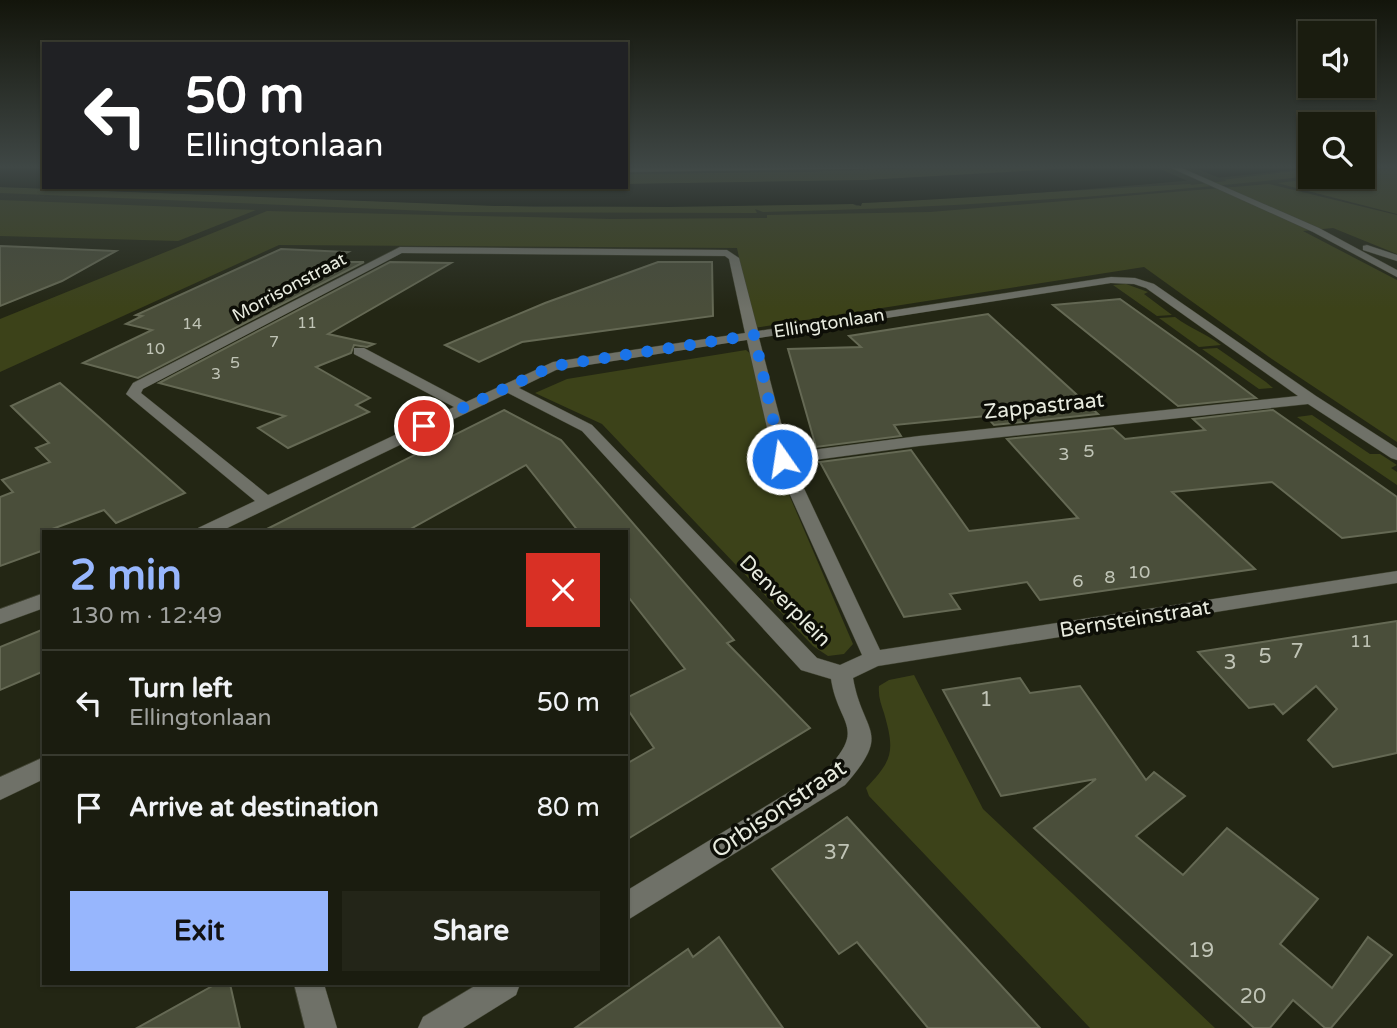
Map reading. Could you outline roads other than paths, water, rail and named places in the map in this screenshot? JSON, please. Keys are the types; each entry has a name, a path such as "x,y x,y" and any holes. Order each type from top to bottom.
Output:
{"street":[{"path":"1279,214 1318,231 1397,274"},
{"path":"1318,231 1397,258"},
{"name":"Morrisonstraat","path":"267,502 133,394 138,386 389,254 412,249 727,253 734,258 754,335"},
{"name":"Ellingtonlaan","path":"208,530 553,366 1111,280 1135,281 1150,286 1311,399 1397,455"},
{"name":"Denverplein","path":"754,335 782,459 874,659"},
{"path":"359,351 465,407"},
{"name":"Denverplein","path":"508,387 587,428 809,664 841,674"},
{"name":"Zappastraat","path":"782,459 951,437 1311,399"},
{"name":"Bernsteinstraat","path":"874,659 1397,577"},
{"path":"0,617 42,601"},
{"path":"841,674 874,659"},
{"name":"Orbisonstraat","path":"628,906 836,777 852,761 861,746 862,727 842,687 841,674"},
{"path":"0,789 42,768"},
{"path":"309,985 321,1028"},
{"path":"434,1028 503,985"}]}
